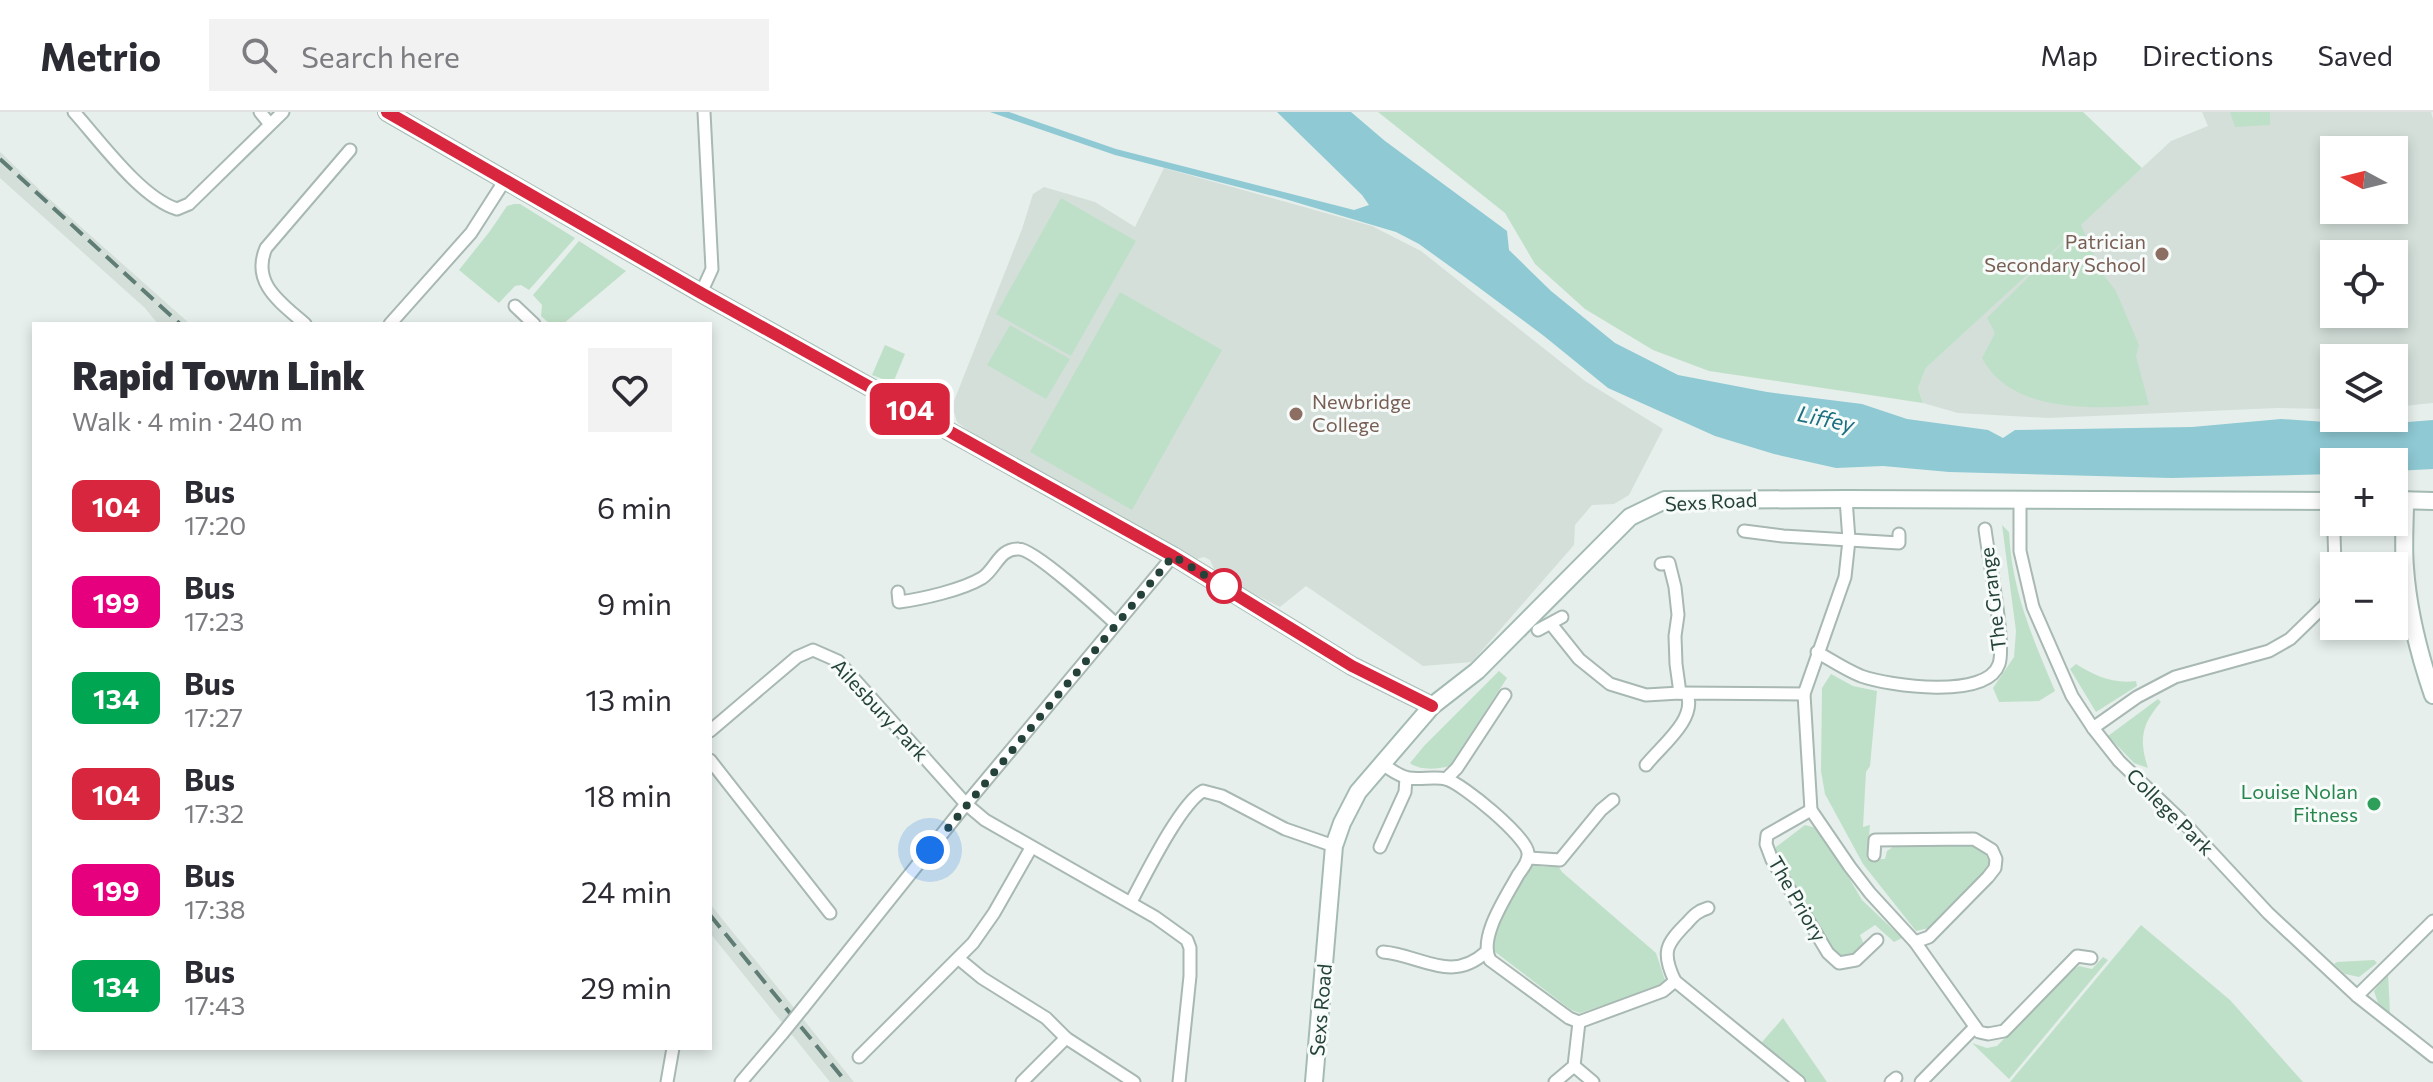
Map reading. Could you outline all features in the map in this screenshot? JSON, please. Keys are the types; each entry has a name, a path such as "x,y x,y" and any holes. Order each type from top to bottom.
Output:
{"street":[{"path":"74,112 142,187 162,205 177,209 189,204 283,112"},
{"path":"260,112 269,123"},
{"path":"387,112 701,293 1173,556 1352,666 1432,706"},
{"path":"701,293 712,269 704,112"},
{"path":"303,322 267,286 260,262 266,248 350,150"},
{"path":"392,322 471,233 505,180"},
{"path":"515,306 532,322"},
{"path":"1846,499 1849,540 1845,577 1804,694 1811,810 1870,893 1915,942 1979,1032 2004,1031 2077,956 2091,958"},
{"name":"College Park","path":"2020,499 2020,551 2033,607 2072,696 2093,728 2119,761 2188,827 2268,913 2357,996 2433,1056"},
{"name":"Sexs Road","path":"1314,1082 1334,846 1358,792 1432,706 1477,671 1630,517 1665,500 2320,501"},
{"path":"2408,500 2433,501"},
{"path":"1744,531 1758,528 1899,543 1899,534"},
{"name":"The Grange","path":"1817,652 1861,676 1890,682 1957,687 1994,674 2000,661 1985,529"},
{"path":"2402,536 2405,568 2433,695"},
{"path":"898,592 899,602 953,589 984,577 1002,554 1019,549 1029,552 1116,624"},
{"path":"1988,554 2001,553"},
{"path":"741,1082 966,804 1173,556"},
{"path":"1646,765 1666,733 1684,722 1691,703 1684,693 1676,664 1678,615 1675,587 1669,563 1661,564"},
{"path":"2093,728 2137,697 2175,677 2269,651 2290,639 2320,610"},
{"path":"1538,630 1562,617"},
{"path":"1551,624 1579,659 1610,684 1646,695 1804,694"},
{"name":"Ailesbury Park","path":"712,729 797,657 813,650 838,661 966,804"},
{"path":"1446,779 1457,768 1505,695"},
{"path":"712,763 830,913"},
{"path":"1382,764 1406,778 1446,779 1462,786 1520,837 1527,848 1529,858 1500,907 1488,937 1486,952 1490,960 1569,1018 1579,1022 1663,991 1675,981"},
{"path":"1380,847 1405,792 1406,778"},
{"path":"1131,902 1183,810 1194,796 1203,791 1222,796 1285,829 1334,846"},
{"path":"1529,858 1560,860 1613,800"},
{"path":"966,804 985,820 1131,902 1187,940 1190,948 1186,1035 1179,1082"},
{"name":"The Priory","path":"1811,810 1767,835 1766,844 1772,860 1828,953 1839,963 1856,960 1877,940"},
{"path":"1874,855 1875,840 1974,839 1992,850 1996,859 1995,868 1929,937 1915,942"},
{"path":"859,1057 959,959 994,913 1031,848"},
{"path":"1708,908 1699,911 1672,937 1667,950 1667,965 1675,981 1799,1082"},
{"path":"2357,996 2432,921"},
{"path":"1383,952 1397,953 1442,967 1464,967 1486,952"},
{"path":"959,959 982,978 1046,1018 1066,1038 1134,1082"},
{"path":"1555,1082 1574,1066 1579,1022"},
{"path":"1921,1082 1975,1027"},
{"path":"1022,1082 1066,1038"},
{"path":"667,1082 673,1050"},
{"path":"1574,1066 1593,1082"}],"shaded area":[{"name":"Patrician Secondary School","path":"2202,112 2431,112 2433,403 2408,406 2408,344 2320,344 2320,409 2048,418 1958,413 1923,403 1918,388 1926,368 2171,141 2208,126"},
{"path":"0,152 188,322 156,322 145,308 0,178"},
{"name":"Newbridge College","path":"1164,168 1372,226 1421,251 1585,381 1663,429 1629,495 1614,504 1592,505 1575,525 1574,545 1472,662 1423,666 1306,586 1280,607 1217,575 1210,560 1204,557 1190,561 957,422 952,406 1033,194 1044,187 1095,202 1135,227"},
{"path":"712,906 854,1082 830,1082 712,935"}],"green space":[{"path":"1378,112 2083,112 2142,168 2081,225 2102,273 2116,291 2139,345 2136,356 2149,405 2081,407 2034,399 2013,390 1995,376 1982,358 1995,333 1987,318 2078,228 1926,368 1918,388 1923,403 1709,371 1653,350 1585,309 1535,264 1505,213"},
{"path":"2230,112 2270,112 2270,125 2235,127"},
{"path":"1061,198 1136,241 1071,356 996,314"},
{"path":"520,204 575,238 529,290 521,285 515,286 499,303 459,270 507,206"},
{"path":"579,241 626,271 565,322 548,322 541,316 542,305 533,295"},
{"path":"1120,292 1222,350 1132,510 1030,452"},
{"path":"1010,325 1070,359 1046,399 987,365"},
{"path":"885,345 905,354 893,383 872,375"},
{"path":"2002,525 2009,532 2014,574 2024,613 2055,691 2039,701 1999,702 1993,688 2014,657 2016,631"},
{"path":"2076,664 2104,678 2136,681 2137,686 2096,712 2070,669"},
{"path":"1499,671 1507,678 1450,766 1424,768 1410,763 1424,746"},
{"path":"1831,674 1853,686 1877,691 1870,766 1866,772 1863,827 1870,825 1867,859 1885,859 1887,851 1897,844 1973,845 1984,852 1990,863 1980,878 1929,928 1916,931 1863,864 1825,794 1821,771 1822,688"},
{"path":"2158,699 2161,702 2149,718 2144,733 2143,749 2148,768 2134,763 2108,736"},
{"path":"1805,825 1820,829 1862,900 1902,938 1894,942 1875,925 1860,935 1865,947 1851,958 1833,950 1776,856 1776,847"},
{"path":"1528,866 1558,866 1656,953 1666,983 1580,1013 1571,1010 1494,951 1493,935"},
{"path":"2141,925 2230,1000 2303,1082 2010,1082"},
{"path":"2103,957 2108,960 2009,1079 1972,1043 1987,1048 1997,1046 2070,972 2079,966 2092,969"},
{"path":"2374,960 2377,963 2359,977 2345,974 2334,964 2337,962"},
{"path":"2388,973 2390,1014 2379,1006 2374,991"},
{"path":"1783,1018 1827,1082 1807,1082 1762,1042"}],"water":[{"name":"Liffey","path":"990,112 1009,112 1116,149 1354,210 1369,205 1277,112 1351,112 1385,141 1507,231 1509,250 1551,291 1615,343 1678,375 1767,392 1862,404 1907,419 1988,430 2003,438 2015,430 2192,427 2281,419 2320,422 2320,432 2408,432 2408,422 2433,420 2433,469 2408,470 2408,448 2320,448 2320,474 2171,478 1949,472 1883,466 1836,468 1774,454 1715,436 1608,388 1462,275 1419,244 1396,232 1285,199 1115,155"}],"railway":[{"path":"0,159 178,322"},
{"path":"712,917 846,1082"}],"bus line":[{"name":"104","path":"387,112 701,293 1173,556 1352,666 1432,706"}],"place":[{"name":"Patrician Secondary School","path":"2162,254"},
{"name":"Newbridge College","path":"1296,414"},
{"name":"Louise Nolan Fitness","path":"2374,804"}],"route":[{"path":"930,850 1173,556 1226,588 1224,586"}]}
